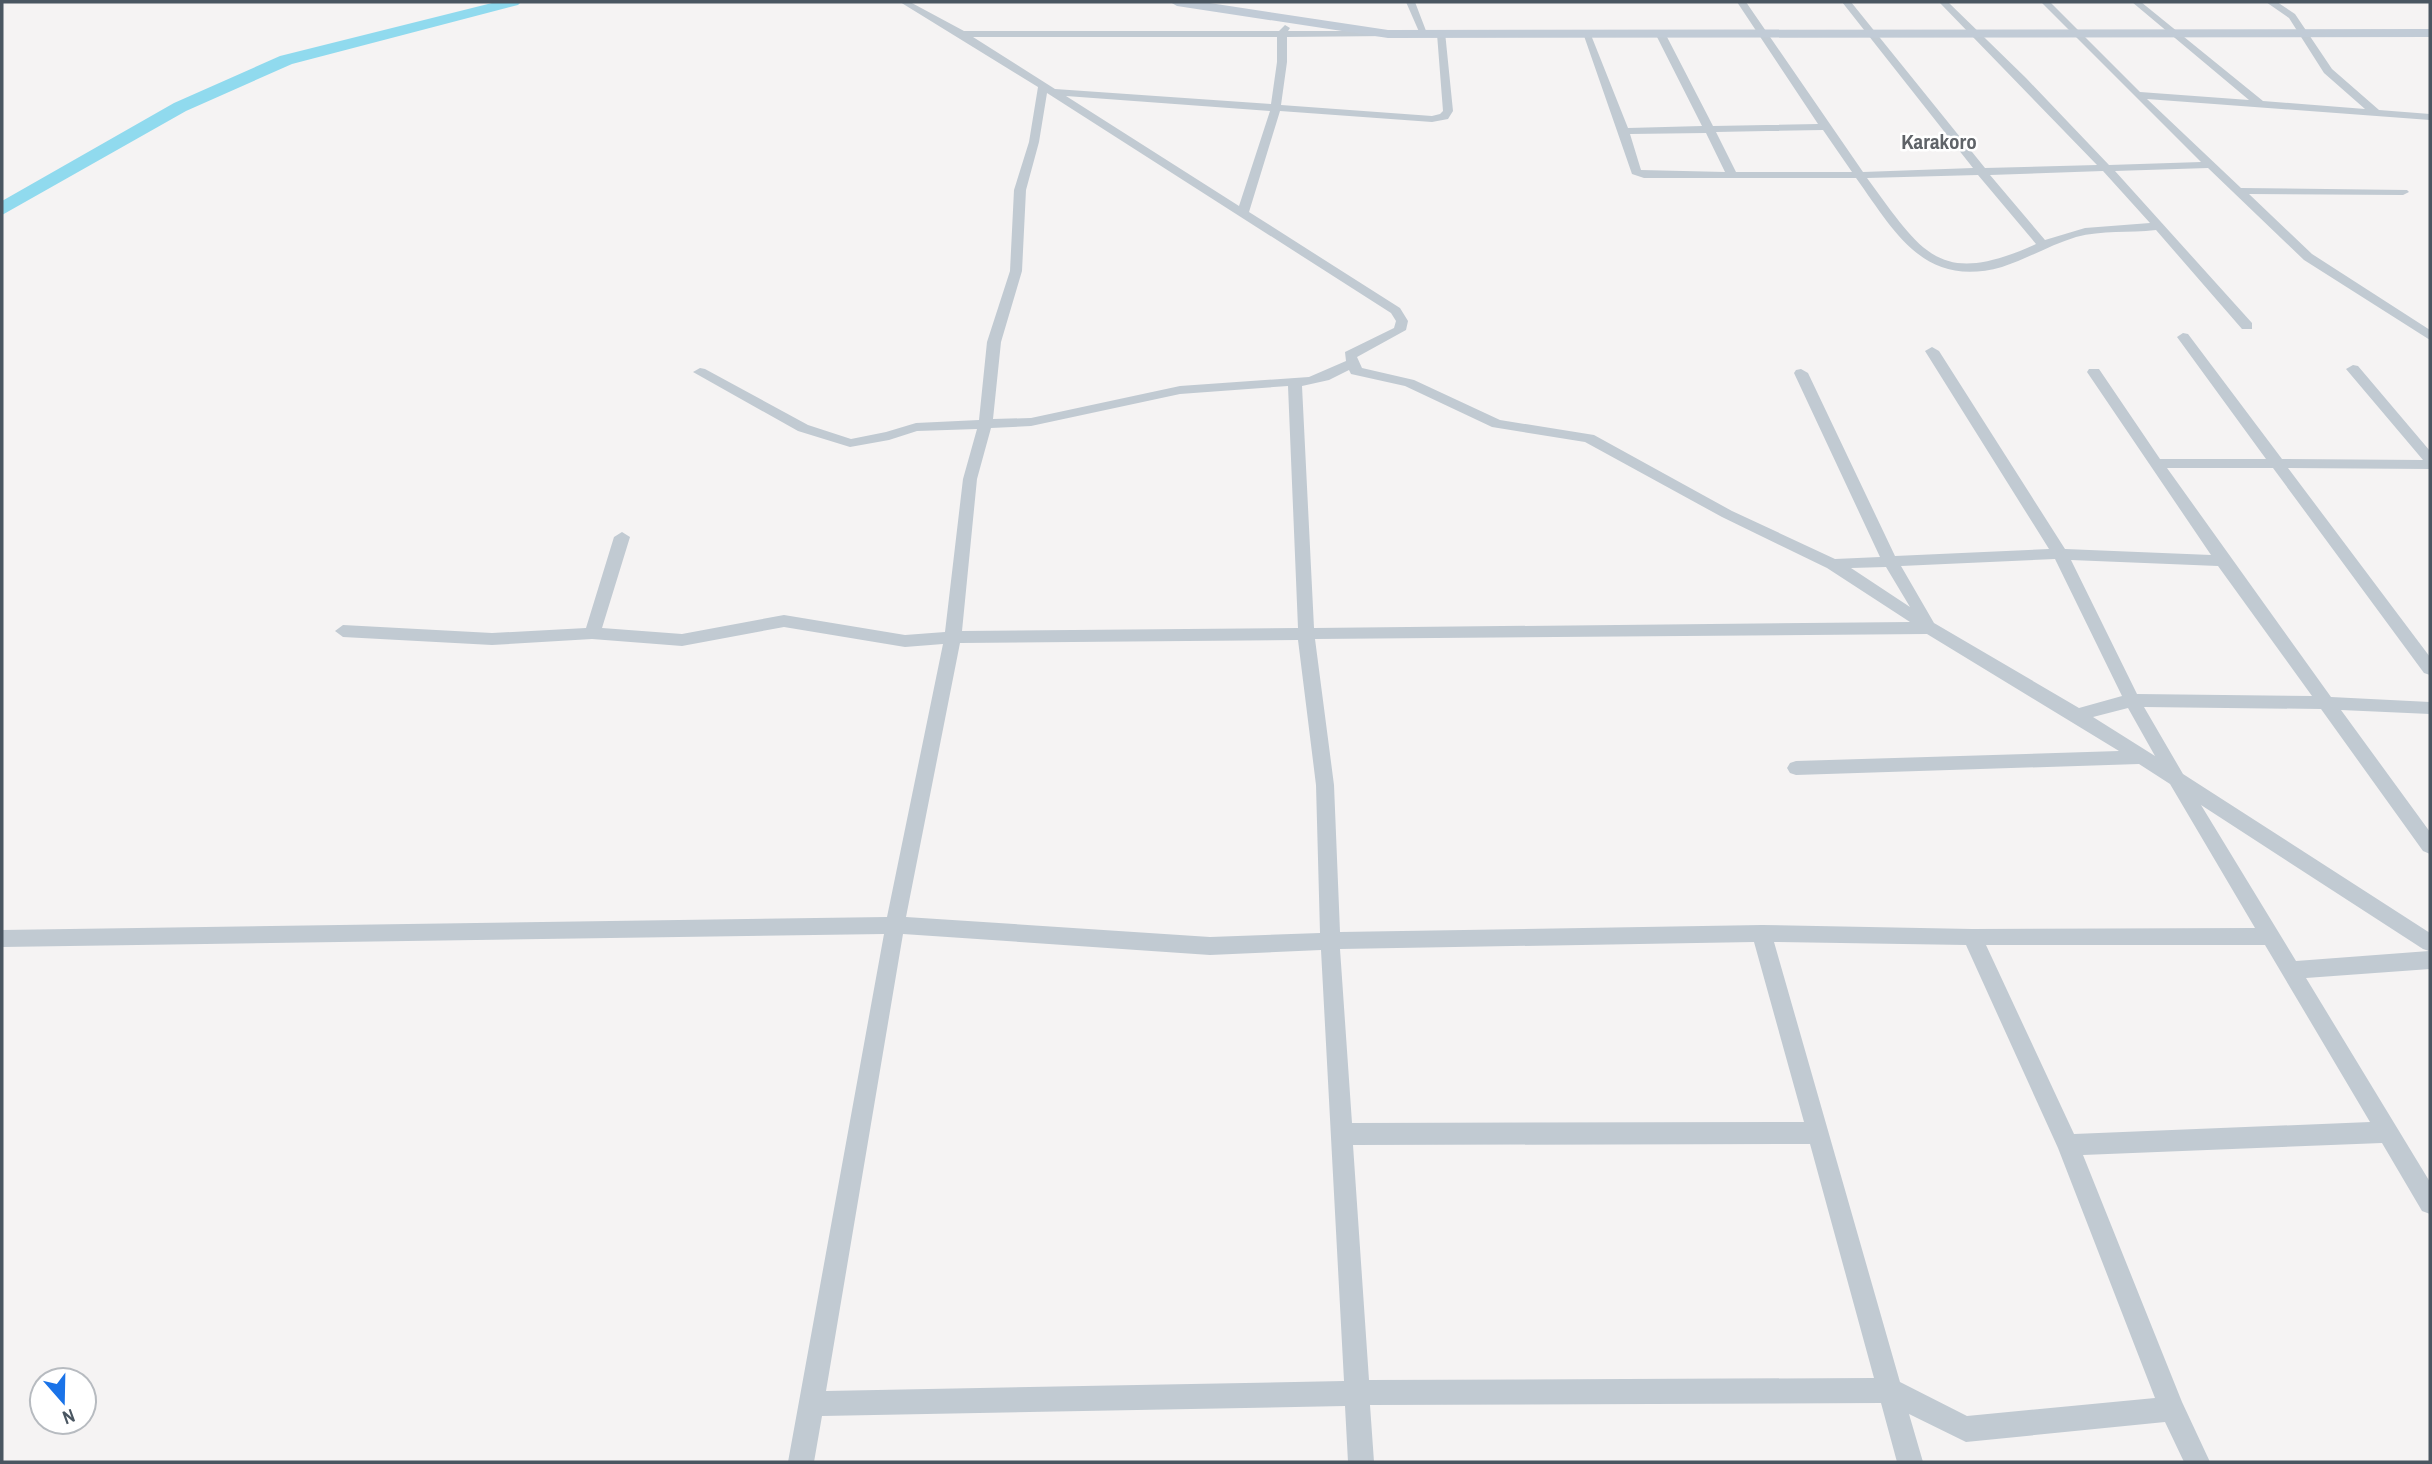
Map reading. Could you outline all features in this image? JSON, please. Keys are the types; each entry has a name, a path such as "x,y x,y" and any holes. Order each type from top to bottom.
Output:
{"street":[{"path":"904,2 962,34 1396,311 1402,321 1400,330 1350,355 1351,364 1356,370 1409,383 1497,425 1589,438 1727,514 1833,564 1930,628 2077,715 2430,943"},
{"path":"1177,2 1216,4 1388,34"},
{"path":"1410,2 1424,34"},
{"path":"1742,2 1859,174 1910,243 1931,260 1945,265 1971,268 2003,265 2042,244 2095,229 2159,226"},
{"path":"1846,2 1938,114 1980,172 2042,244"},
{"path":"1943,2 1977,33 2159,226 2248,326"},
{"path":"2045,2 2308,257 2430,336"},
{"path":"2136,2 2260,104"},
{"path":"2271,2 2292,16 2328,71 2377,114"},
{"path":"1242,215 1275,110 1282,62 1282,35 1284,29 1300,18"},
{"path":"962,34 2430,33"},
{"path":"1047,90 1275,110 1433,119 1444,117 1448,111 1442,34"},
{"path":"1586,35 1624,131 1636,172 1644,175 1980,172 2212,165"},
{"path":"1661,35 1733,176"},
{"path":"801,1462 895,925 953,637 970,479 985,426 994,342 1016,271 1020,190 1047,90"},
{"path":"2137,94 2430,117"},
{"path":"1624,131 1827,127"},
{"path":"2238,191 2403,192"},
{"path":"2183,337 2430,669"},
{"path":"1932,351 2060,554 2133,700 2177,780 2430,1203"},
{"path":"700,372 803,428 850,443 889,436 916,427 985,426 1064,416 1180,390 1295,382 1324,377 1351,364"},
{"path":"2353,369 2430,462"},
{"path":"2094,372 2224,561 2430,846"},
{"path":"1801,373 1890,561 1930,628"},
{"path":"1295,382 1306,635 1325,785 1330,941 1361,1462"},
{"path":"2155,463 2430,462"},
{"path":"592,633 622,537"},
{"path":"1833,564 2060,554 2224,561"},
{"path":"343,631 492,639 592,633 682,640 784,621 905,641 953,637 1930,628"},
{"path":"2077,715 2133,700 2326,703 2430,708"},
{"path":"1796,768 2142,757"},
{"path":"2,939 895,925 1210,946 1330,941 1762,933 1972,937 2270,936"},
{"path":"1762,933 1910,1462"},
{"path":"1972,937 2067,1145 2172,1409 2197,1462"},
{"path":"2292,971 2430,960"},
{"path":"2067,1145 2388,1132"},
{"path":"1342,1134 1817,1133"},
{"path":"813,1404 1355,1393 1889,1390 1966,1429 2172,1409"}],"waterway":[{"path":"2,209 180,107 286,60 513,2"}],"district":[{"name":"Karakoro","path":"1939,142"}]}
